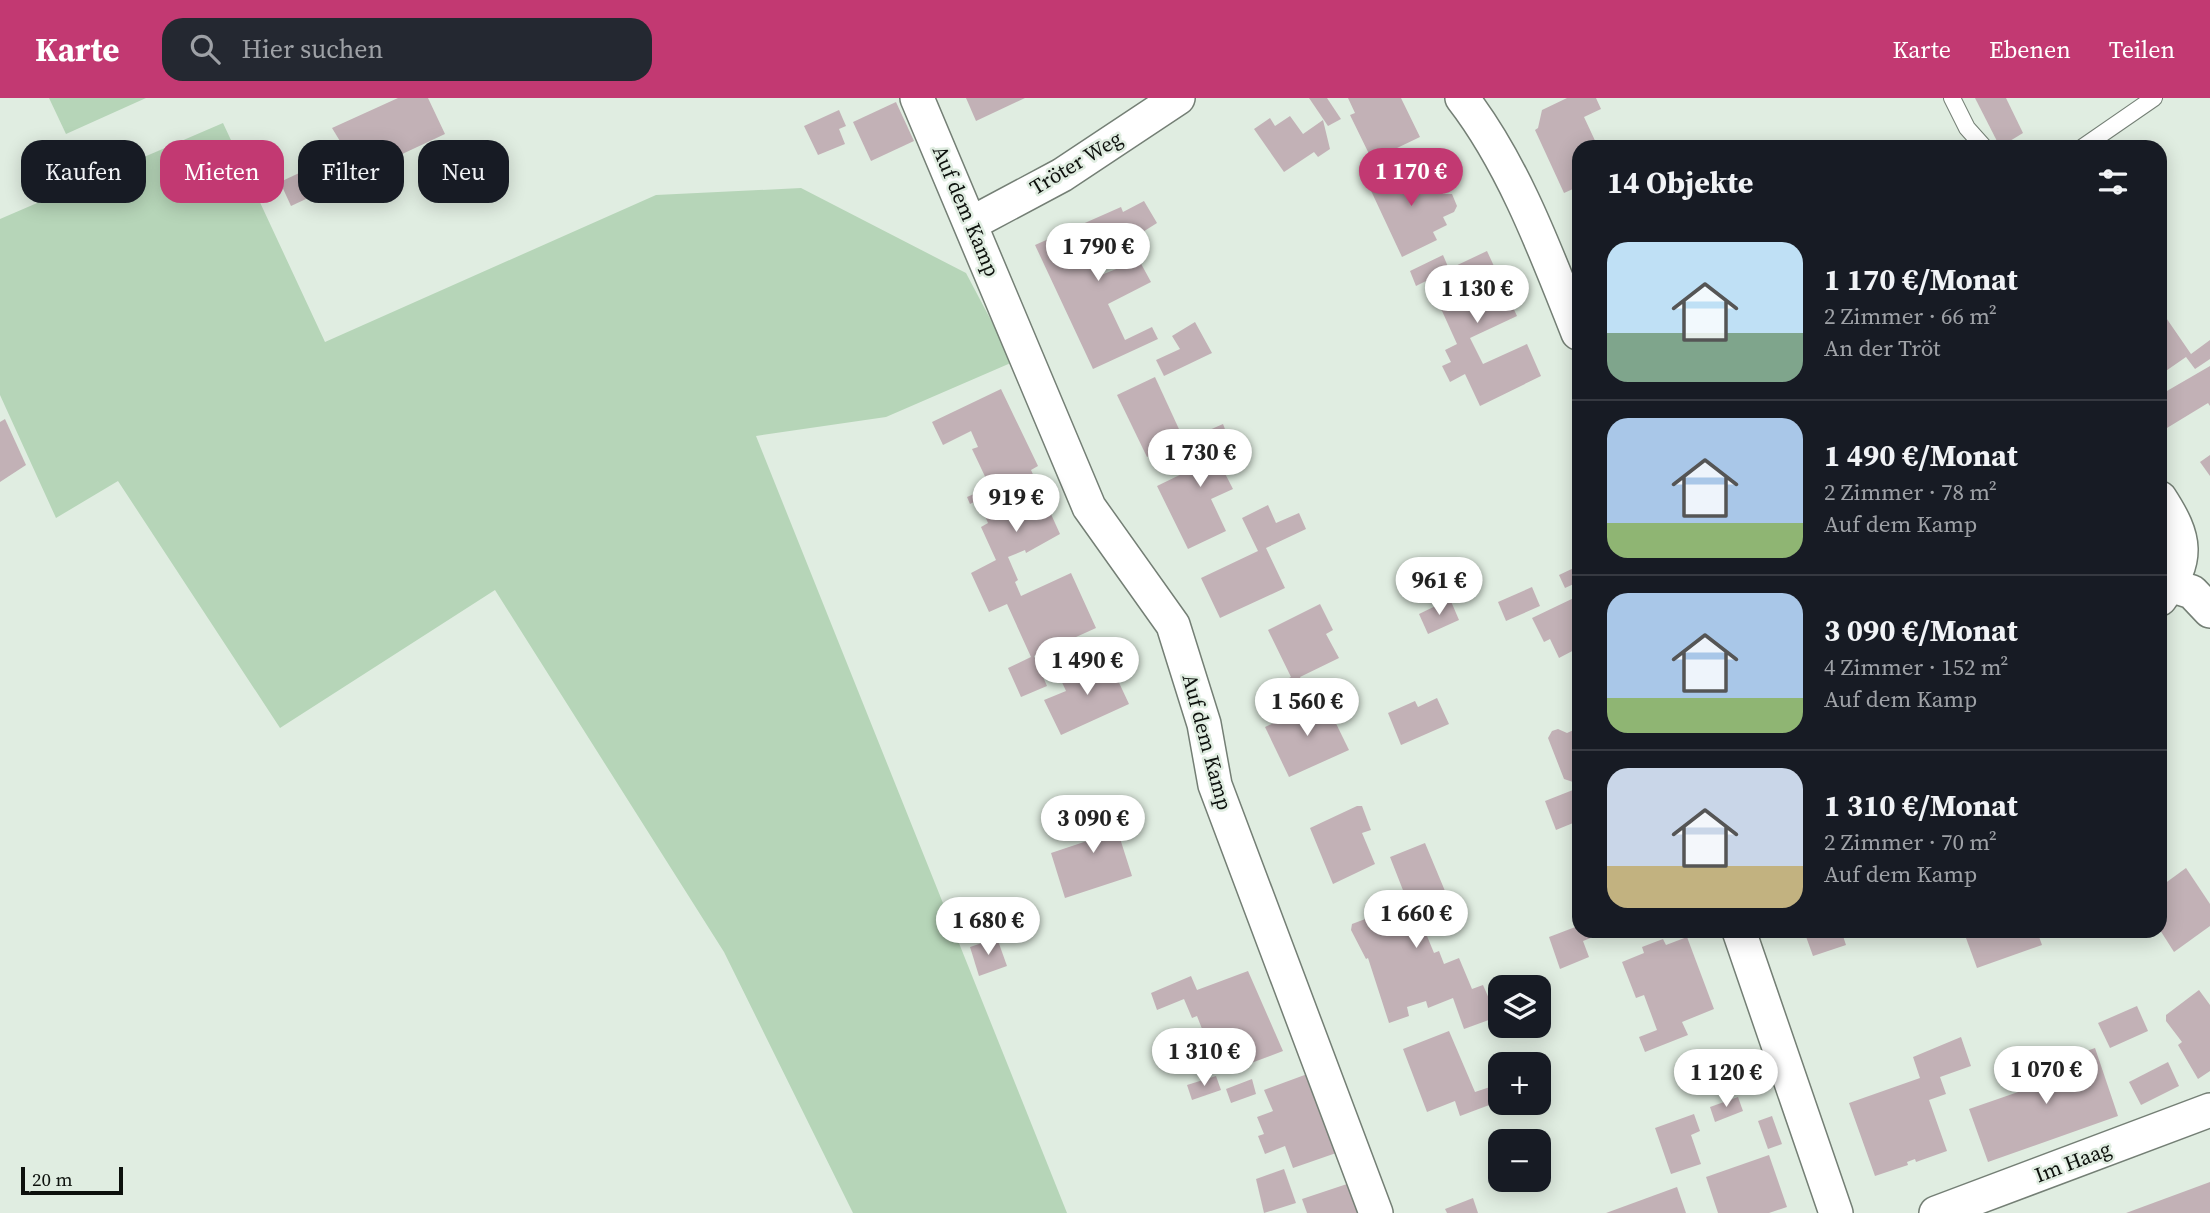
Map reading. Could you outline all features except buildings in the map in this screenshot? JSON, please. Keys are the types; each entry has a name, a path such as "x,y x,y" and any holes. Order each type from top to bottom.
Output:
{"street":[{"name":"Auf dem Kamp","path":"917,98 972,223 1089,507 1173,625 1204,724 1214,785 1376,1213"},
{"name":"Tröter Weg","path":"972,223 1062,175 1178,98"},
{"path":"1462,98 1507,173 1534,225 1572,318"},
{"path":"2167,509 2178,526 2181,565 2167,589"},
{"path":"2167,592 2192,592 2210,611"},
{"path":"1741,938 1836,1213"},
{"name":"Im Haag","path":"1936,1213 2210,1110"}],"lane":[{"path":"1952,98 1967,128 1978,140"},
{"path":"2093,140 2154,98"}],"green space":[{"path":"49,98 146,98 66,134"},
{"path":"223,123 231,140 184,140"},
{"path":"160,150 160,203 260,203 325,342 656,195 801,188 966,273 1013,362 886,417 756,436 1067,1213 853,1213 724,952 495,590 280,728 118,481 56,518 0,395 0,219 37,203 146,203 146,156"}]}
